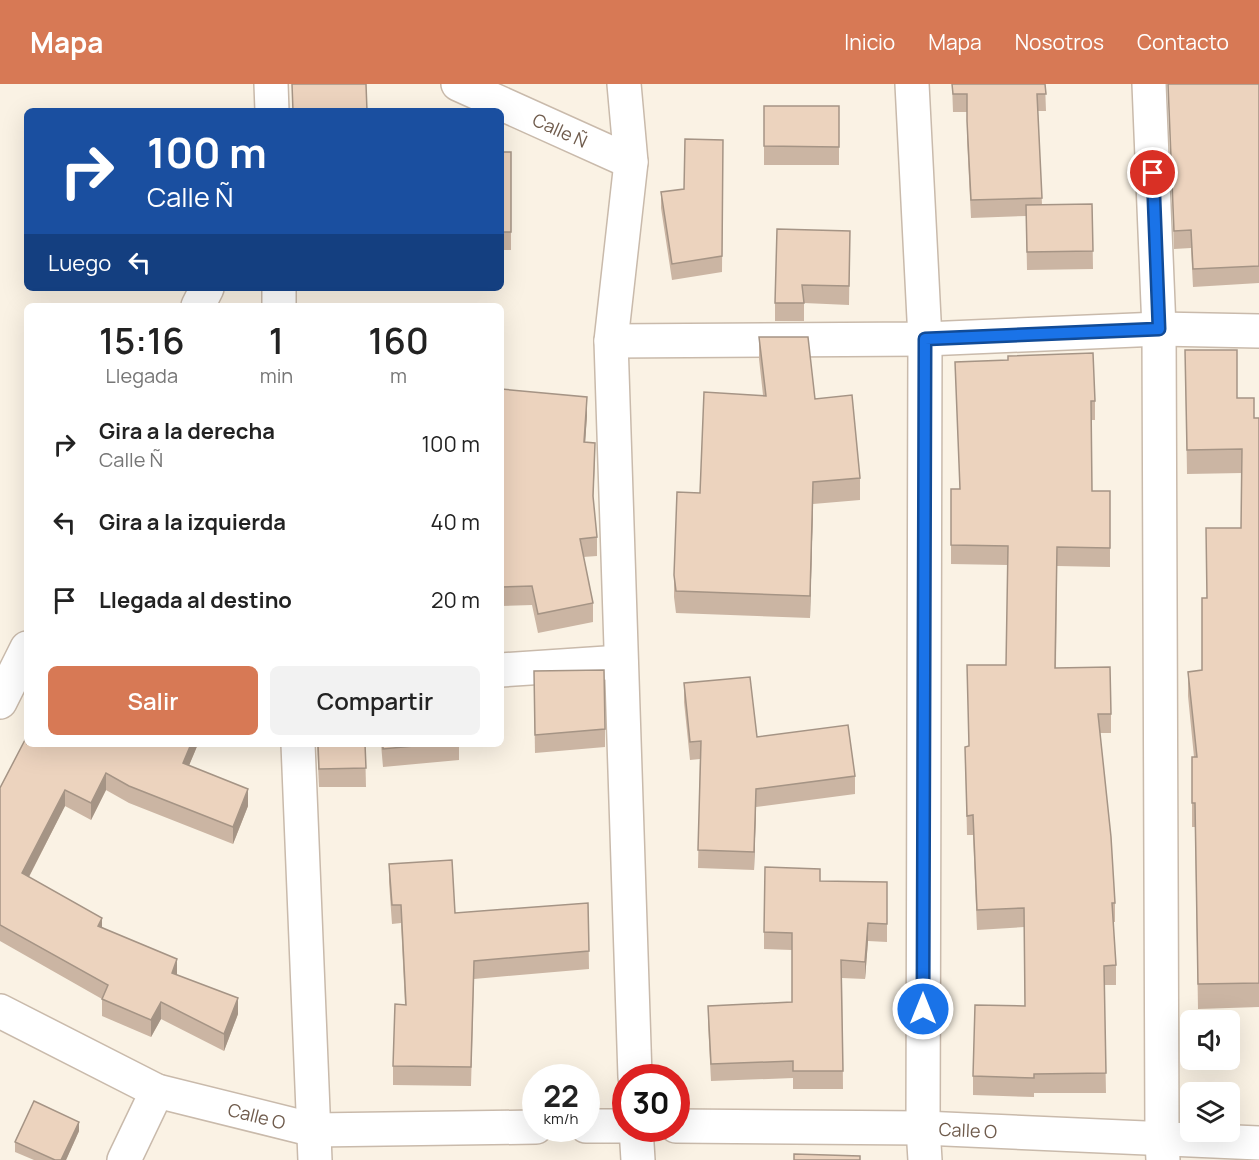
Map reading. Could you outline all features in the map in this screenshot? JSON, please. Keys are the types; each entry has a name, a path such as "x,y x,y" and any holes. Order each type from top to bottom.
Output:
{"street":[{"path":"271,84 272,108"},
{"name":"Calle Ñ","path":"458,84 631,162"},
{"path":"624,84 631,162 611,341 635,1064"},
{"path":"912,84 925,339 924,1144"},
{"path":"1149,84 1159,329 1162,1150"},
{"path":"611,341 925,339 1159,329 1259,331"},
{"path":"0,702 24,654"},
{"path":"504,670 621,662"},
{"path":"298,747 314,1145"},
{"name":"Calle O","path":"0,1011 157,1091 314,1145 522,1128"},
{"path":"124,1160 157,1091"},
{"name":"Calle O","path":"690,1127 924,1144 1162,1150 1259,1143"},
{"path":"637,1142 638,1160"}],"building":[{"path":"292,84 366,84 367,108 293,108"},
{"path":"952,84 1045,84 1046,94 1037,94 1042,198 971,200 967,94 953,94"},
{"path":"1168,84 1259,84 1259,266 1193,269 1191,230 1174,231"},
{"path":"764,106 839,106 839,147 764,146"},
{"path":"685,139 723,140 722,256 672,264 661,192 684,189"},
{"path":"504,152 511,152 511,232 504,232"},
{"path":"1092,204 1093,251 1027,252 1026,205"},
{"path":"777,229 850,231 849,286 802,285 804,303 775,303"},
{"path":"759,337 808,337 815,399 852,395 860,478 813,482 810,596 676,591 674,575 677,492 700,493 704,392 766,396"},
{"path":"1185,350 1237,350 1237,398 1254,398 1254,418 1259,418 1259,983 1198,984 1195,803 1192,803 1192,757 1197,757 1188,672 1202,670 1202,598 1207,598 1206,528 1241,528 1242,449 1187,450"},
{"path":"1093,353 1095,401 1091,401 1092,491 1110,491 1110,548 1057,547 1055,668 1110,667 1111,714 1098,714 1111,837 1115,903 1112,903 1116,965 1104,966 1106,1073 1034,1074 1034,1078 973,1076 975,1005 1025,1006 1024,908 977,910 973,815 967,816 965,747 969,746 967,665 1006,665 1008,546 951,545 951,489 960,489 955,362 1008,360 1008,356"},
{"path":"504,389 587,397 584,442 595,443 593,496 597,537 580,539 593,603 538,614 532,586 504,587"},
{"path":"604,670 605,729 535,735 534,671"},
{"path":"750,677 757,737 848,725 855,776 756,789 754,852 698,850 701,741 690,742 684,683"},
{"path":"24,742 24,747 190,747 183,763 248,789 233,827 129,786 106,773 91,803 65,790 22,873 102,918 98,926 177,959 172,973 238,998 224,1034 161,1002 151,1020 102,999 108,985 0,925 0,788"},
{"path":"318,747 365,747 366,768 319,769"},
{"path":"452,860 455,913 588,903 589,951 474,961 471,1067 393,1066 395,1004 406,1005 401,905 392,905 389,864"},
{"path":"765,867 820,869 820,881 887,882 887,924 868,923 865,962 841,960 843,1071 793,1071 793,1061 711,1064 708,1006 792,1002 792,933 764,932"},
{"path":"34,1101 79,1122 61,1160 55,1160 15,1142"},
{"path":"794,1154 860,1156 860,1160 794,1160"}],"route":[{"path":"923,1009 925,339 1159,329 1153,173"}]}
